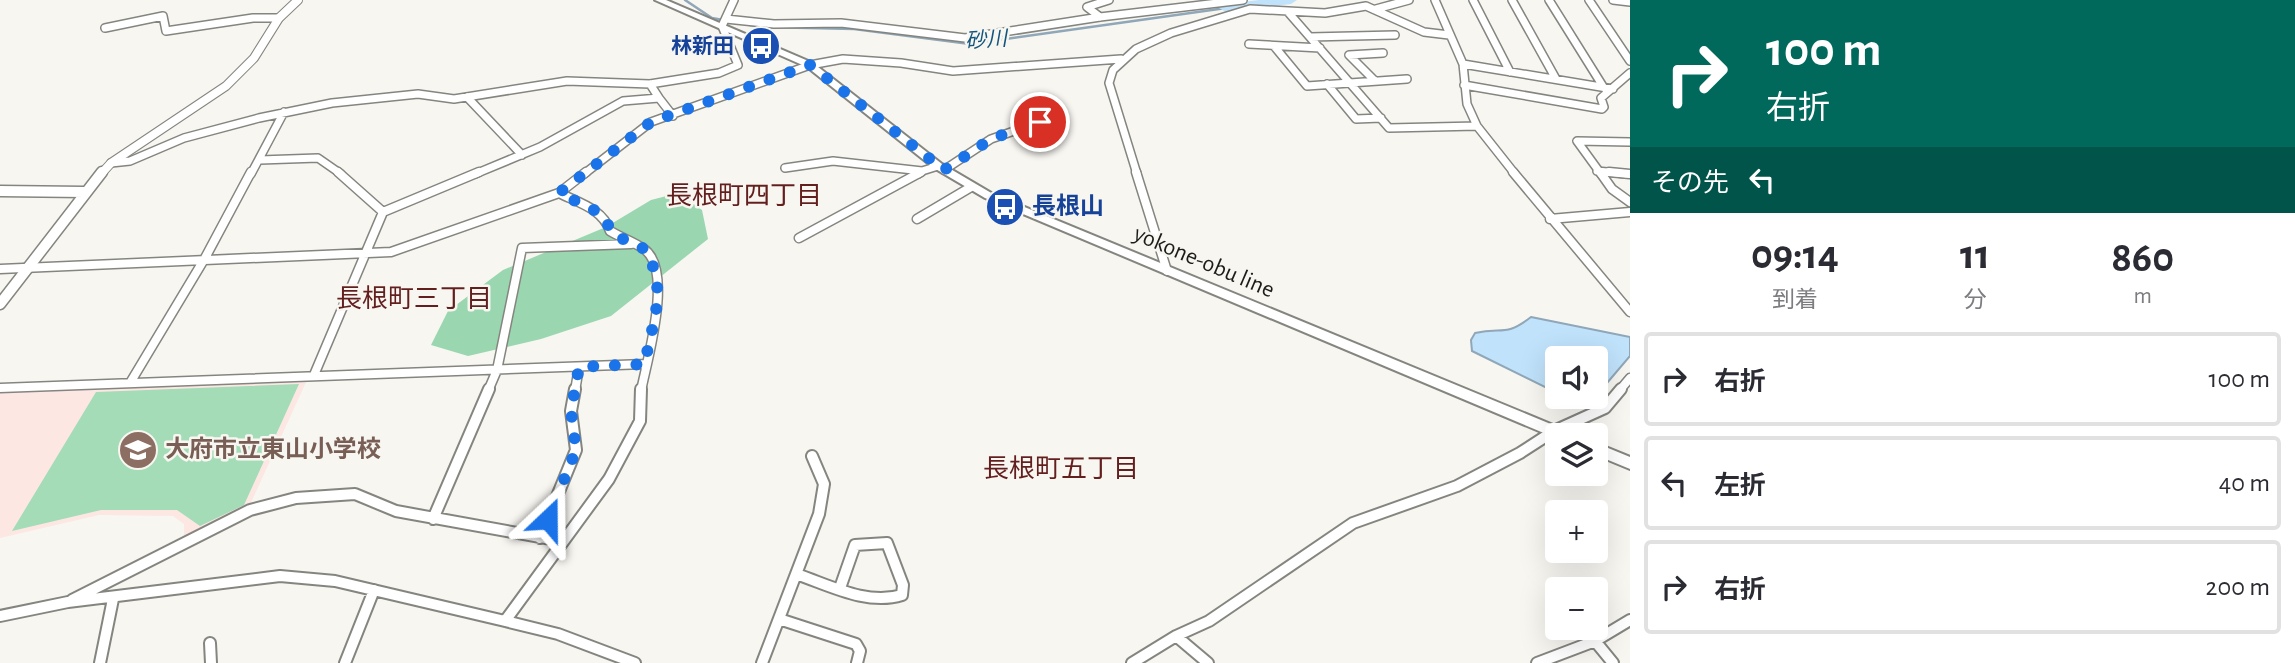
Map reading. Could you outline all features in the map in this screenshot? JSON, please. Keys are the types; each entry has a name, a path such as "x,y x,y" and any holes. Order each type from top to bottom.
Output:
{"main road":[{"name":"yokone-obu line","path":"659,0 724,22 810,65 941,168 971,187 1545,427"},
{"path":"1608,454 1630,463"}],"street":[{"path":"111,163 130,161 184,138 284,112 332,103 418,94 454,99 567,81 650,84 719,73 738,65 724,22 734,0"},
{"path":"1100,17 1087,8 1109,0"},
{"path":"724,22 841,23 965,38 1100,17 1243,0"},
{"path":"1376,9 1409,0"},
{"path":"1435,0 1463,64 1466,104 1477,126 1550,219 1630,312"},
{"path":"1473,0 1510,72"},
{"path":"1512,0 1556,79"},
{"path":"1549,0 1608,88"},
{"path":"1589,0 1630,61"},
{"path":"1613,0 1630,2"},
{"path":"0,304 84,192 111,163 226,86 254,58 279,18 294,1"},
{"path":"1167,271 1109,83 1113,69 1121,59 1168,33 1253,5 1288,12 1353,11 1366,6 1424,32 1450,35"},
{"path":"1288,12 1389,128 1477,126"},
{"path":"105,28 163,16 166,31 253,18 279,18"},
{"path":"1310,37 1395,35"},
{"path":"1249,44 1320,48"},
{"path":"1274,46 1307,86 1407,79"},
{"path":"1375,81 1349,55 1383,53"},
{"path":"0,269 391,252 559,193 651,122 810,65 843,59 901,63 953,71 1121,59"},
{"path":"1463,64 1608,88"},
{"path":"1464,85 1602,109 1604,107 1601,98 1608,88 1630,73"},
{"path":"650,84 673,116"},
{"path":"1327,85 1356,119 1381,118"},
{"path":"467,97 522,155"},
{"path":"314,375 383,212 540,147 623,101 659,97"},
{"path":"130,383 205,258 284,112"},
{"path":"785,168 833,161 922,171 941,168 991,139 1040,122"},
{"path":"1630,142 1577,141 1612,189 1630,201"},
{"path":"260,160 318,158 347,178 383,212"},
{"path":"799,238 922,171"},
{"path":"1597,171 1630,174"},
{"path":"917,219 971,187"},
{"path":"0,191 84,192"},
{"path":"505,621 609,479 640,421 640,391 659,298 655,266 645,249 610,231 606,219 598,212 559,193"},
{"path":"1550,219 1630,212"},
{"path":"433,519 497,370 522,248 631,244"},
{"path":"0,388 645,364"},
{"path":"540,538 576,450 571,411 579,367"},
{"path":"1577,423 1605,408 1630,378"},
{"path":"1132,663 1176,636 1209,621 1353,523 1457,486 1545,440"},
{"path":"762,663 819,514 824,484 812,456"},
{"path":"68,603 100,584 250,510 296,498 355,494 396,511 562,541"},
{"path":"796,574 870,598 898,598 902,595 903,585 887,543 855,545 840,588"},
{"path":"0,615 68,603 280,576 335,581 505,621 558,634 635,663"},
{"path":"345,663 374,590"},
{"path":"100,663 113,599"},
{"path":"779,619 856,644 860,651 857,663"},
{"path":"1537,663 1595,641 1630,620"},
{"path":"1176,636 1208,663"},
{"path":"1595,641 1613,663"},
{"path":"210,643 211,663"}],"shaded area":[{"name":"大府市立東山小学校","path":"307,380 249,507 184,538 184,524 173,516 99,515 0,538 0,392"}],"green space":[{"path":"678,193 702,210 708,239 611,316 541,339 468,356 431,345 448,311 503,270 606,227 651,200"},
{"name":"大府市立東山小学校","path":"299,384 244,505 200,526 177,510 101,510 12,531 96,392"}],"water":[{"path":"1531,317 1630,337 1630,356 1608,382 1608,346 1545,346 1545,387 1472,351 1471,340 1475,333 1509,329"}],"waterway":[{"name":"砂川","path":"685,0 712,18 723,20"},
{"name":"砂川","path":"1226,8 1291,0"},
{"name":"砂川","path":"738,23 762,27 854,29 970,44 1226,8"}],"place":[{"name":"林新田","path":"761,46"},
{"name":"長根山","path":"1005,207"},
{"name":"大府市立東山小学校","path":"138,450"}],"district":[{"name":"長根町四丁目","path":"744,196"},
{"name":"長根町三丁目","path":"414,299"},
{"name":"長根町五丁目","path":"1061,469"}],"route":[{"path":"548,519 576,450 571,411 579,367 645,364 659,298 655,266 645,249 610,231 606,219 598,212 559,193 651,122 810,65 944,170 991,139 1040,122"}]}
